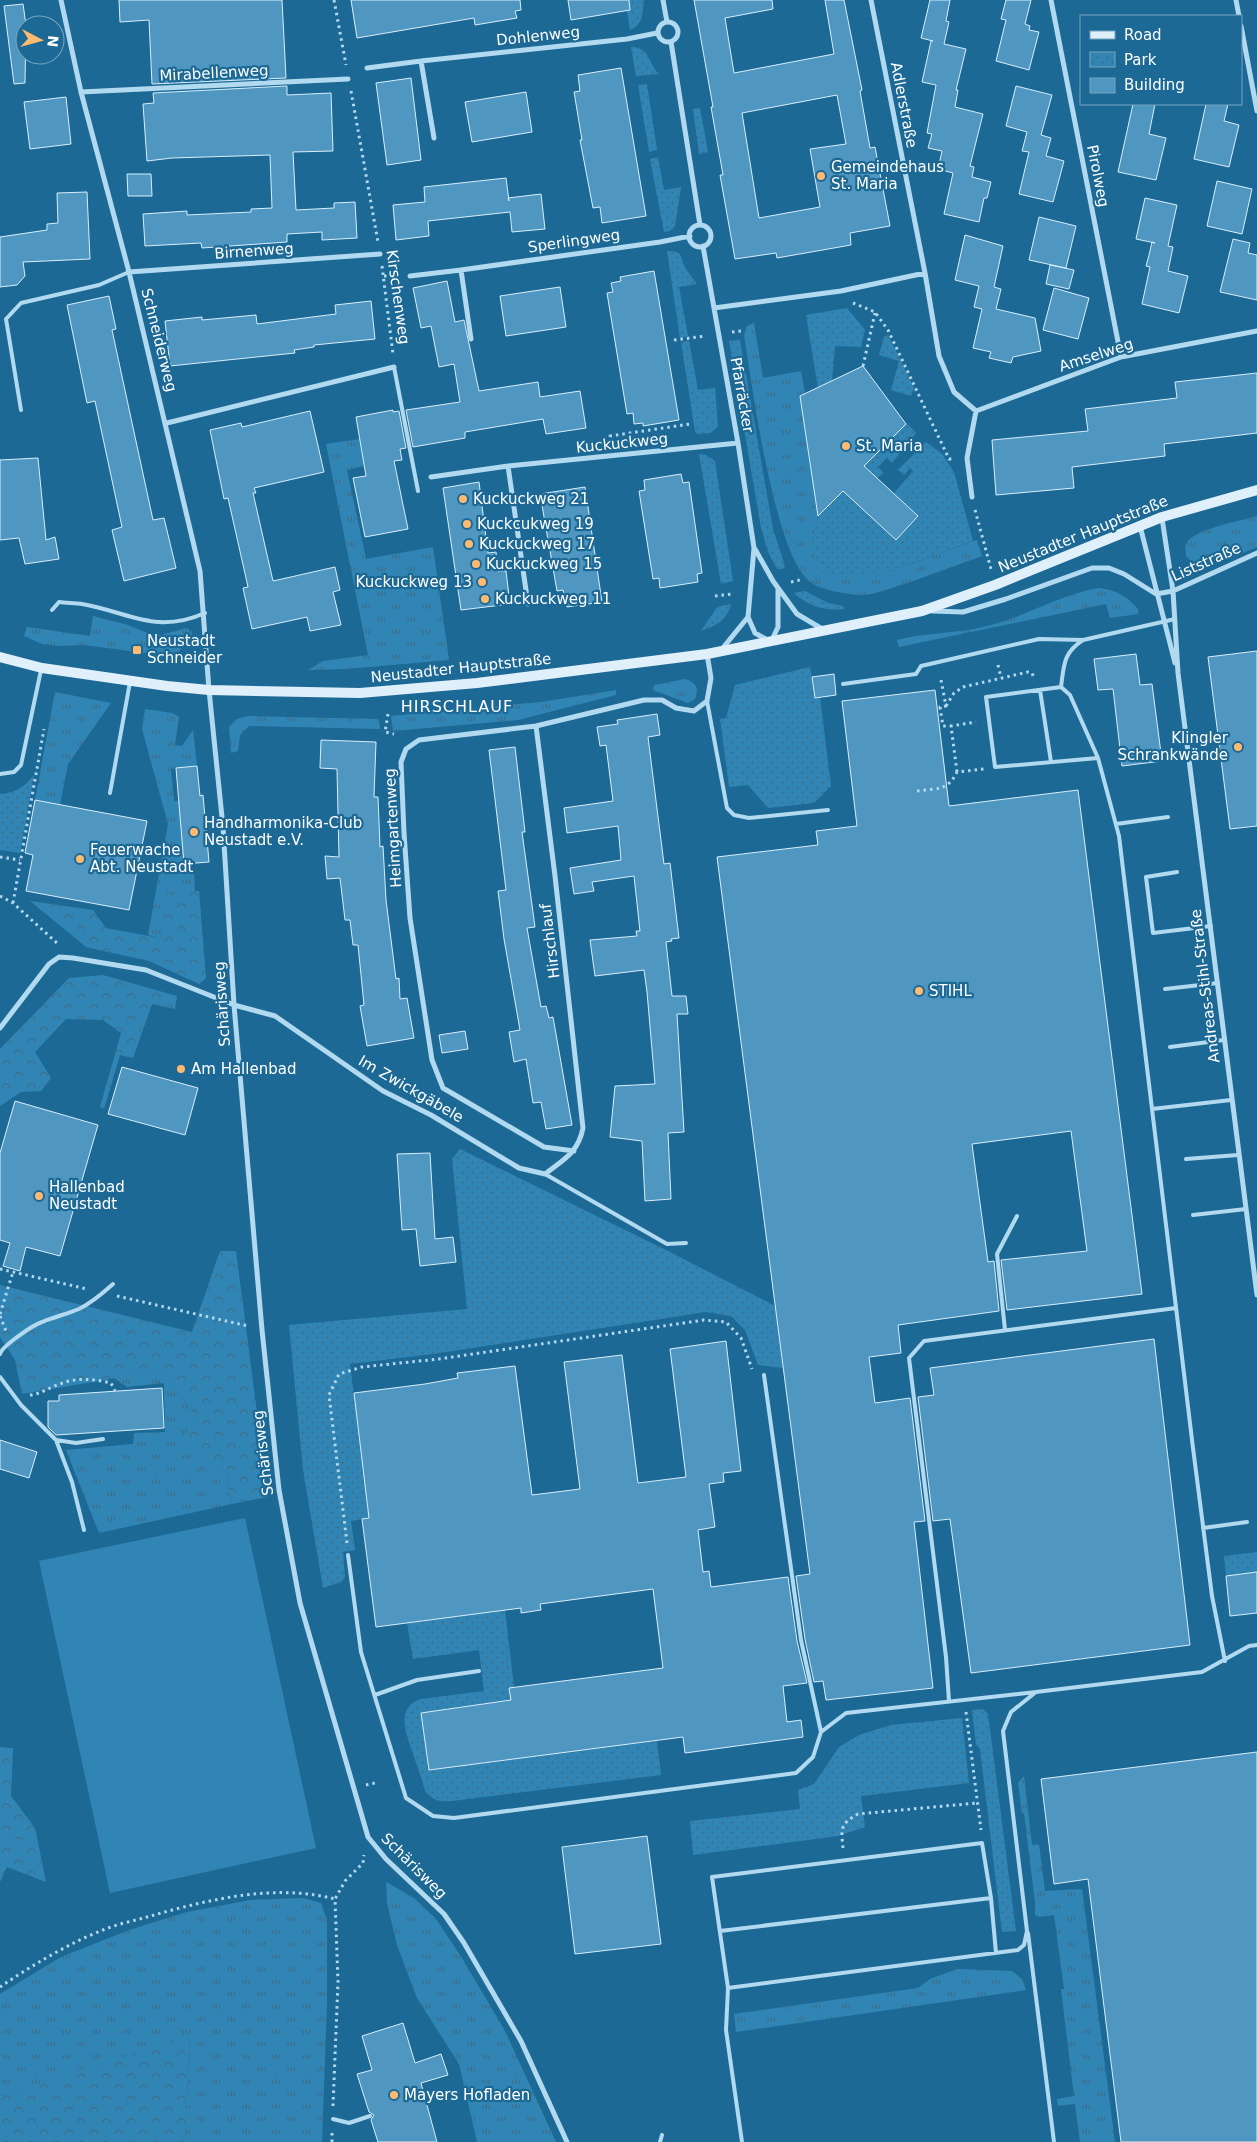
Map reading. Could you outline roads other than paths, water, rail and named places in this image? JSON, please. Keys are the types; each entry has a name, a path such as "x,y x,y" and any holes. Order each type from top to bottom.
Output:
{"street":[{"name":"Schneiderweg","path":"61,0 81,92 167,423 200,571 205,613 209,690"},
{"name":"Pfarräcker","path":"663,0 667,22 674,24 678,30 677,37 671,42 700,225 707,227 711,234 710,241 703,246 738,443 754,548 748,616"},
{"name":"Adlerstraße","path":"871,0 925,273 938,356 954,392 976,411"},
{"name":"Pirolweg","path":"1051,0 1121,357"},
{"path":"1236,0 1239,15"},
{"path":"667,22 659,26 657,33 663,42 671,42"},
{"path":"1242,31 1257,111"},
{"name":"Dohlenweg","path":"367,68 627,39 657,33"},
{"path":"421,61 434,138"},
{"name":"Mirabellenweg","path":"81,92 348,79"},
{"path":"700,225 693,228 690,236 691,241 696,245 703,246"},
{"name":"Sperlingweg","path":"410,276 660,242 690,236"},
{"name":"Birnenweg","path":"129,272 380,254"},
{"path":"461,270 472,339"},
{"path":"714,308 841,291 925,273"},
{"name":"Amselweg","path":"976,411 1121,357 1257,331"},
{"name":"Kirschenweg","path":"167,423 394,367"},
{"path":"972,497 967,458 976,411"},
{"name":"Kuckuckweg","path":"431,477 508,466 738,443"},
{"path":"508,466 528,604"},
{"name":"Neustadter Hauptstraße","path":"0,657 42,668 209,690 360,693 477,683 708,654 922,611 995,585 1162,517 1257,490"},
{"name":"Andreas-Stihl-Straße","path":"1162,517 1174,592 1178,673 1257,1295"},
{"name":"Andreas-Stihl-Straße","path":"1140,526 1156,594 1178,673"},
{"name":"Pfarräcker","path":"754,548 778,588 797,614 826,631"},
{"name":"Liststraße","path":"1138,584 1156,594 1174,592 1257,554"},
{"name":"Neustadter Hauptstraße","path":"922,611 963,612 1006,599 1092,568 1109,568 1124,574 1138,584"},
{"path":"720,652 748,616 755,633 771,642 778,627 778,588"},
{"path":"707,701 711,678 708,654"},
{"name":"Schärisweg","path":"209,690 223,827 234,1005 262,1330 280,1490 300,1602 368,1837 386,1859 444,1914 464,1943 520,2041 567,2142"},
{"name":"Heimgartenweg","path":"574,1151 544,1147 443,1088 432,1060 410,918 401,762 406,749 419,740 536,726 644,700 662,700 676,708 694,712 707,701"},
{"name":"Hirschlauf","path":"536,726 583,1128 580,1143 574,1151"},
{"name":"Im Zwickgäbele","path":"0,1028 49,964 59,957 146,970 234,1005 275,1016 383,1091 431,1115 519,1168 545,1174"},
{"path":"545,1174 574,1151"}],"lane":[{"path":"21,410 6,319 21,304 99,285 129,272"},
{"path":"394,367 418,491"},
{"path":"52,610 59,602 83,604 133,619 162,623 190,619 205,613"},
{"path":"843,684 916,674 921,666 1039,639 1083,640 1163,620 1175,619"},
{"path":"1083,640 1072,647 1065,660 1062,687 1070,696 1098,758 1116,824 1140,1004 1203,1528 1212,1596 1225,1661"},
{"path":"0,774 14,772 21,765 42,668"},
{"path":"110,793 131,680"},
{"path":"1062,687 986,697 994,768 1098,758"},
{"path":"1040,690 1051,762"},
{"path":"707,701 727,808 734,815 749,818 828,810"},
{"path":"1116,824 1168,817"},
{"path":"1177,872 1146,877 1153,933 1211,926"},
{"path":"1165,989 1218,983"},
{"path":"1170,1047 1224,1040"},
{"path":"1152,1109 1231,1100"},
{"path":"1186,1159 1238,1155"},
{"path":"545,1174 667,1244 686,1243"},
{"path":"1193,1215 1246,1210"},
{"path":"1005,1330 997,1254 1017,1216"},
{"path":"0,1354 10,1343 40,1323 79,1309 104,1293 113,1284"},
{"path":"948,1701 946,1657 913,1401 910,1358 924,1341 1176,1308"},
{"path":"348,1555 361,1652 406,1798 433,1816 454,1818 796,1773 813,1757 821,1732 801,1640 764,1375"},
{"path":"0,1376 21,1405 56,1440 72,1482 84,1530"},
{"path":"56,1440 76,1443 102,1438"},
{"path":"1203,1528 1247,1522"},
{"path":"821,1732 846,1713 1202,1672 1225,1661 1249,1646 1257,1645"},
{"path":"375,1695 417,1680 479,1671"},
{"path":"1036,1692 1011,1712 1003,1731 1054,2142"},
{"path":"742,2142 726,2030 728,1988 712,1877 982,1843 991,1898 996,1953"},
{"path":"720,1931 991,1898"},
{"path":"728,1988 1018,1950 1024,1945 1027,1931"},
{"path":"333,2119 349,2123 370,2116"},
{"path":"660,2142 662,2135"}],"place":[{"name":"Gemeindehaus St. Maria","path":"821,176"},
{"name":"St. Maria","path":"846,446"},
{"name":"Kuckuckweg 21","path":"463,499"},
{"name":"Kuckcukweg 19","path":"467,524"},
{"name":"Kuckuckweg 17","path":"469,544"},
{"name":"Kuckuckweg 15","path":"476,564"},
{"name":"Kuckuckweg 13","path":"482,582"},
{"name":"Kuckuckweg 11","path":"485,599"},
{"name":"Neustadt Schneider","path":"137,650"},
{"name":"Klingler Schrankwände","path":"1238,747"},
{"name":"Handharmonika-Club Neustadt e.V.","path":"194,832"},
{"name":"Feuerwache Abt. Neustadt","path":"80,859"},
{"name":"STIHL","path":"919,991"},
{"name":"Am Hallenbad","path":"181,1069"},
{"name":"Hallenbad Neustadt","path":"39,1196"},
{"name":"Mayers Hofladen","path":"394,2095"}],"district":[{"name":"HIRSCHLAUF","path":"457,706"}]}
